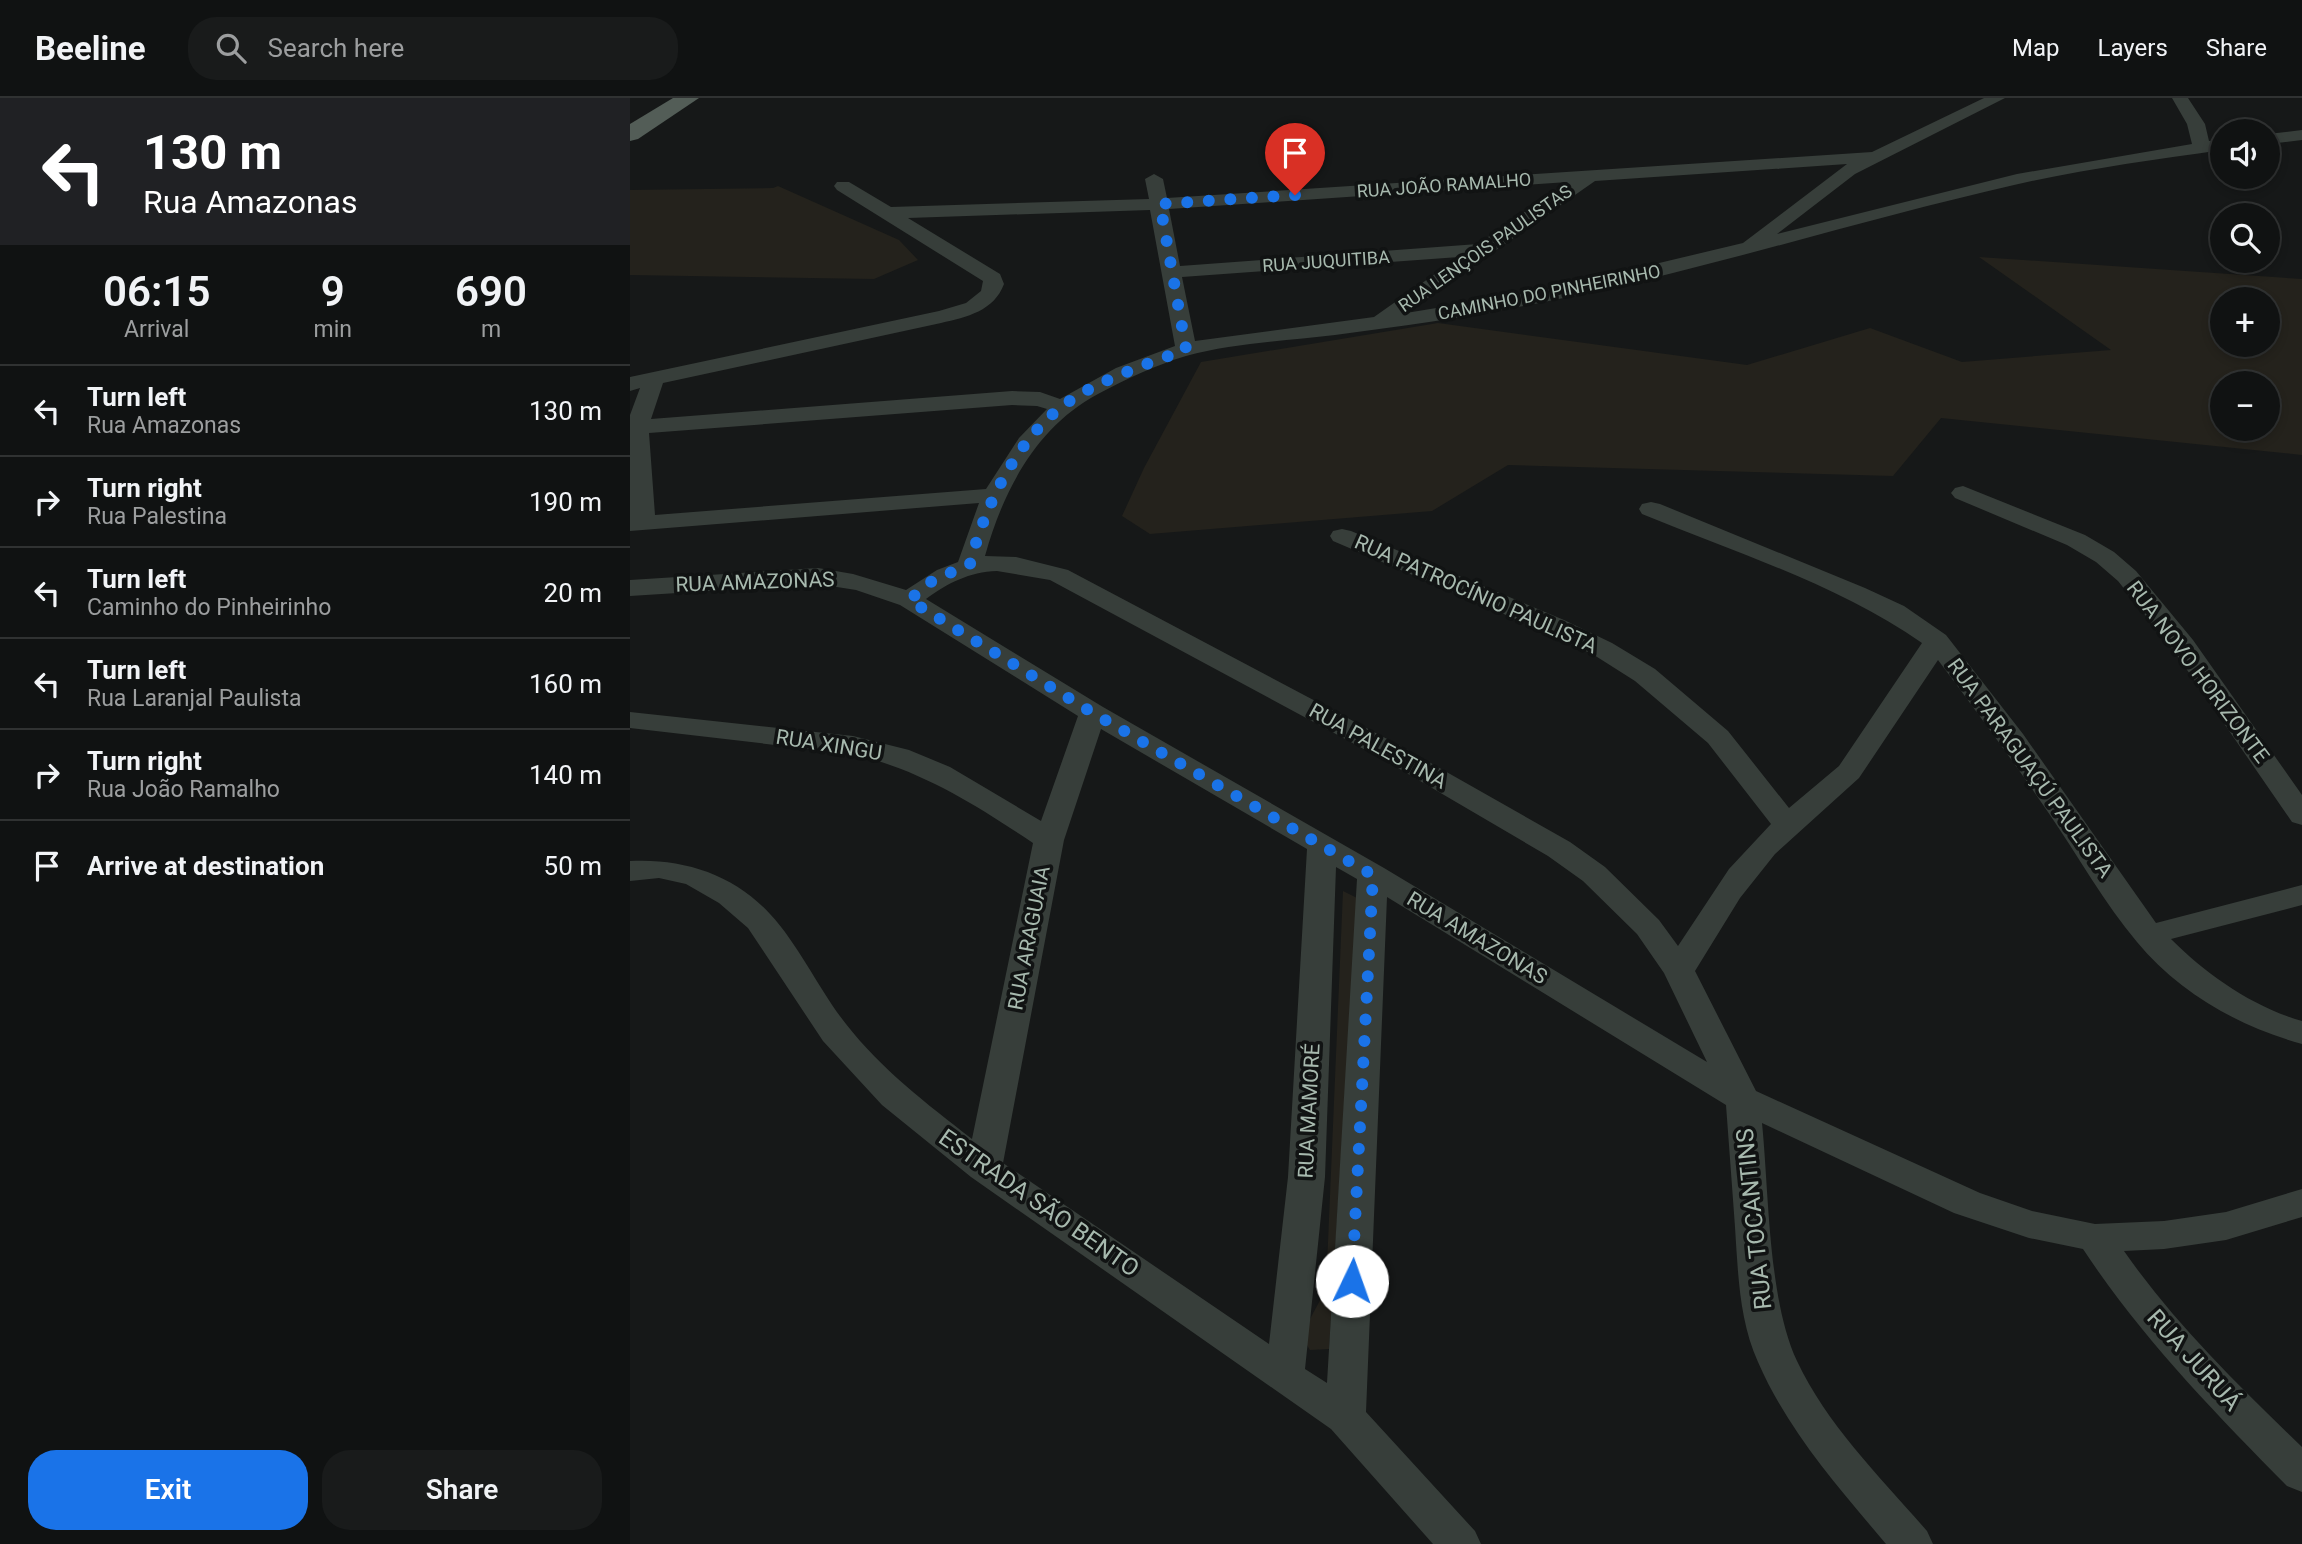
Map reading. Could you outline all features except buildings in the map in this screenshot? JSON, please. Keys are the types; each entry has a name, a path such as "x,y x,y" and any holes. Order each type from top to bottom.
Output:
{"main road":[{"path":"630,134 688,98"}],"street":[{"path":"1746,249 1822,188 1872,157 1952,122 1997,98"},
{"path":"2180,98 2210,143"},
{"path":"2280,138 2302,135"},
{"name":"CAMINHO DO PINHEIRINHO","path":"970,564 984,520 996,495 1019,454 1042,424 1061,407 1131,371 1186,349 1379,323 1547,296 1746,249 2014,180 2089,164 2210,147"},
{"name":"RUA JOÃO RAMALHO","path":"889,213 1160,204 1872,157"},
{"name":"RUA LENÇOIS PAULISTAS","path":"1379,323 1480,250 1592,175"},
{"path":"1154,179 1186,349"},
{"path":"630,384 941,317 975,305 989,295 993,289 993,278 843,186"},
{"name":"RUA JUQUITIBA","path":"1173,272 1480,250"},
{"path":"654,379 637,427 636,524 996,495"},
{"path":"637,427 1012,398 1040,399 1061,407"},
{"name":"RUA NOVO HORIZONTE","path":"1963,493 2076,540 2105,557 2127,576 2184,646 2302,816"},
{"name":"RUA PARAGUAÇÚ PAULISTA","path":"1651,509 1856,593 1895,612 1937,641 2013,740 2148,935 2177,964 2220,996 2276,1024 2302,1033"},
{"name":"RUA PATROCÍNIO PAULISTA","path":"1342,536 1555,625 1603,649 1645,675 1718,737 1788,826"},
{"name":"RUA PALESTINA","path":"909,600 932,581 970,564 996,563 1032,567 1059,575 1092,590 1471,797 1559,849 1594,874 1648,927 1679,971 1743,1099"},
{"name":"RUA AMAZONAS","path":"630,588 818,576 878,587 909,600 1093,713 1373,875 1743,1099 1967,1203 2029,1224 2095,1238 2164,1236 2226,1226 2302,1203"},
{"path":"1679,971 1700,936 1766,846 1849,772 1937,641"},
{"name":"RUA ARAGUAIA","path":"984,1168 1049,840 1093,713"},
{"name":"RUA XINGU","path":"630,720 853,745 898,756 940,773 988,799 1049,840"},
{"name":"RUA MAMORÉ","path":"1285,1373 1294,1315 1303,1219 1322,847"},
{"name":"ESTRADA SÃO BENTO","path":"630,871 659,869 696,877 730,896 759,921 835,1033 863,1065 936,1131 984,1168 1345,1416 1460,1544"},
{"path":"1345,1416 1373,875"},
{"path":"2148,935 2302,895"},
{"name":"RUA TOCANTINS","path":"1743,1099 1756,1276 1763,1317 1777,1361 1799,1402 1829,1446 1912,1544"},
{"name":"RUA JURUÁ","path":"2095,1238 2121,1279 2167,1335 2302,1474"}],"shaded area":[{"path":"778,186 899,240 918,260 874,279 630,275 630,190"},
{"path":"1979,257 2302,279 2302,455 1941,418 1893,476 1508,465 1432,511 1150,534 1122,516 1144,468 1201,362 1438,323 1747,365 1870,328 1962,362 2111,350"},
{"path":"1343,891 1357,898 1329,1349 1310,1350 1301,1336 1326,1289"}],"route":[{"path":"1295,195 1160,204 1186,349 1086,392 1061,407 1042,424 1019,454 996,495 984,520 970,564 932,581 909,600 1093,713 1373,875 1352,1281"}]}
